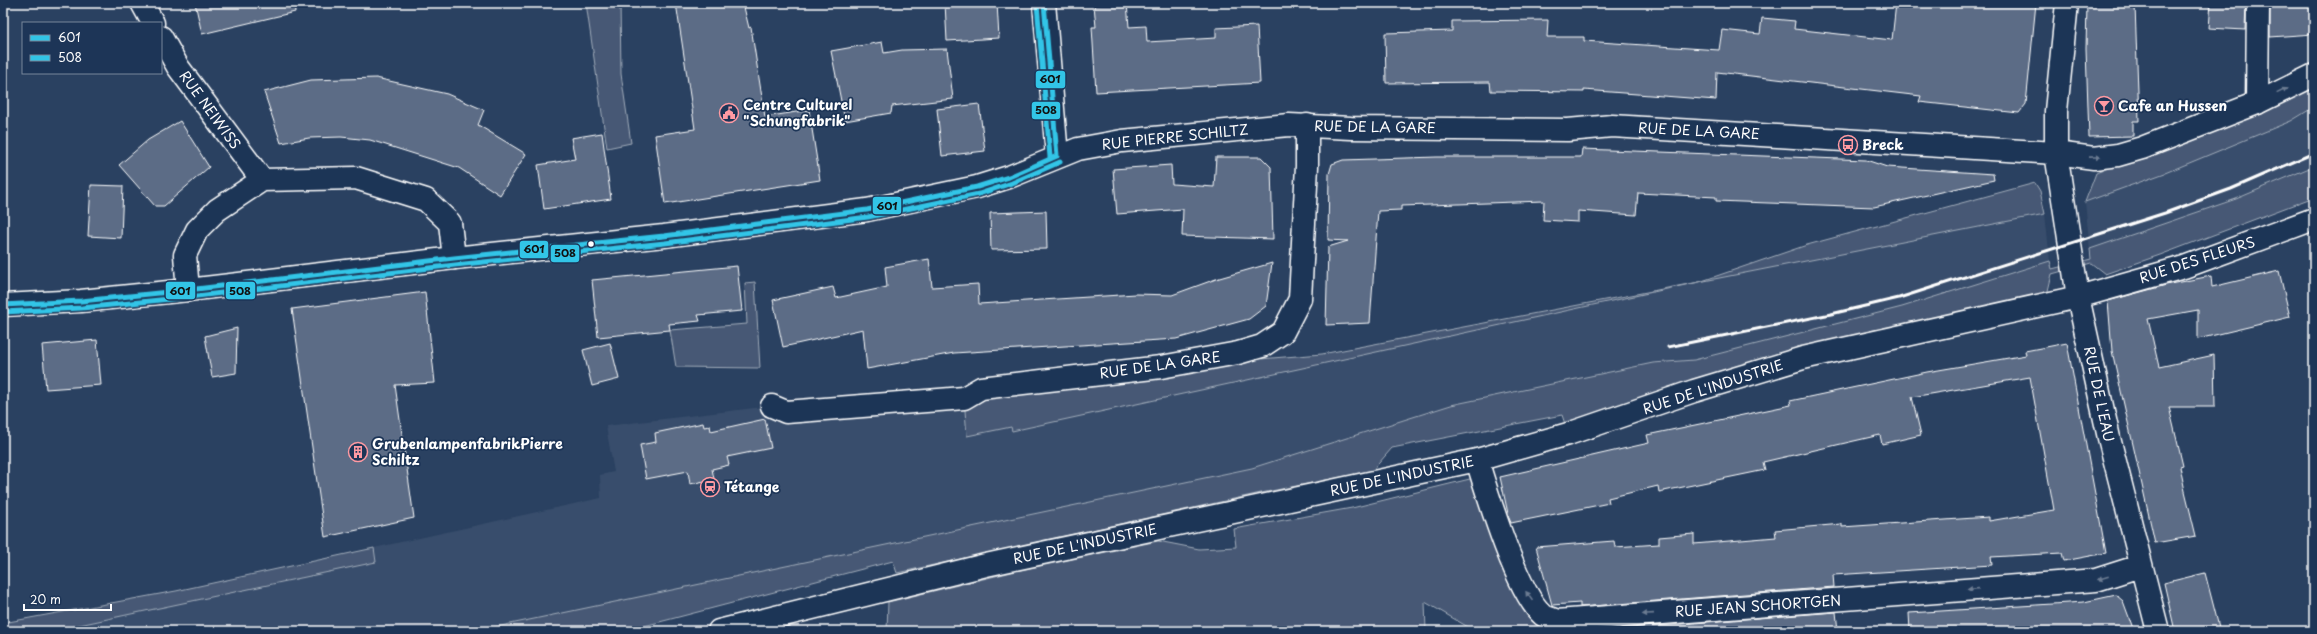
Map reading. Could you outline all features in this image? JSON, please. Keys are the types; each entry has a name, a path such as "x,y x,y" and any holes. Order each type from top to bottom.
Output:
{"street":[{"path":"142,3 152,22"},
{"path":"1044,3 1057,156"},
{"name":"RUE DE L'EAU","path":"2067,3 2056,111 2056,153 2078,297 2109,438 2140,566 2158,631"},
{"path":"2257,102 2258,3"},
{"name":"RUE NEIWISS","path":"162,39 178,67 262,180"},
{"name":"RUE DE LA GARE","path":"772,406 786,412 964,398 980,388 1161,367 1238,353 1262,346 1283,332 1300,299 1307,166 1307,125 1351,128 1568,130 1612,126 2056,153 2094,158 2118,155 2142,148 2257,102 2314,76"},
{"name":"RUE PIERRE SCHILTZ","path":"3,305 81,301 188,290 454,258 664,236 867,210 977,187 1009,177 1057,156 1078,149 1122,140 1307,125"},
{"path":"188,290 185,254 196,230 217,210 262,180 356,178 426,200 450,223 454,258"},
{"name":"RUE DES FLEURS","path":"2078,297 2184,267 2314,219"},
{"name":"RUE DE L'INDUSTRIE","path":"719,631 986,565 1477,460 1568,434 1694,391 1804,358 2078,297"},
{"name":"RUE JEAN SCHORTGEN","path":"1477,460 1513,563 1526,594 1544,616 1558,621 2096,580 2140,566"}],"shaded area":[{"path":"586,3 620,3 621,74 631,143 607,148"},
{"path":"2314,84 2314,107 2291,121 2165,173 2085,202 2096,173"},
{"path":"2314,107 2314,166 2236,199 2090,249 2085,202 2165,173 2291,121"},
{"path":"2314,166 2314,197 2105,274 2091,263 2052,274 2047,295 1565,424 1562,415 1392,448 1372,471 1261,493 897,573 893,561 625,631 477,631 1252,468 1451,405 1653,363 1694,360 1902,307 2050,261 2052,269 2091,259 2090,249 2236,199"},
{"path":"2035,183 2040,191 2045,214 1699,282 1807,245"},
{"path":"2045,214 2050,261 1902,307 1694,360 1653,363 1451,405 1252,468 549,616 477,631 51,631 376,562 374,548 601,498 600,475 614,472 606,426 772,406 964,398 967,436 1012,426 1012,431 1699,282"},
{"path":"755,282 760,368 676,367 670,330 747,324 745,283"},
{"path":"1699,282 1012,431 1011,427 967,436 964,398 1161,367 1322,354"},
{"path":"1482,476 1544,616 1543,631 1512,631 1507,628 1505,631 1475,631 1425,602 1426,631 887,631 888,602 1012,572 1158,541 1199,549 1236,547 1234,529 1352,508"},
{"path":"374,548 376,562 51,631 3,631 3,623 176,591"}],"building":[{"path":"195,3 294,3 295,12 202,34"},
{"name":"Centre Culturel \"Schungfabrik\"","path":"676,3 743,3 749,28 751,27 765,117 809,110 820,180 665,204 655,135 695,129"},
{"path":"945,3 997,3 999,38 947,41"},
{"path":"1127,3 1129,27 1146,26 1147,42 1216,38 1216,28 1257,26 1260,83 1096,92 1092,27 1096,27 1094,5"},
{"path":"1896,3 2036,3 2026,104 2019,113 1919,102 1921,96 1717,72 1716,100 1584,90 1584,92 1491,91 1490,82 1386,83 1385,33 1452,31 1452,21 1548,20 1547,37 1584,37 1584,41 1719,50 1722,30 1760,34 1762,18 1795,21 1794,29 1892,40"},
{"path":"2087,3 2127,3 2127,5 2135,5 2139,121 2133,121 2133,136 2089,137 2086,49"},
{"path":"2211,3 2246,3 2245,30 2209,28"},
{"path":"2270,3 2314,3 2314,34 2270,37"},
{"path":"882,42 884,53 902,50 947,49 953,99 892,106 891,113 845,121 831,51"},
{"path":"376,78 447,94 484,110 478,125 526,154 500,195 459,168 370,140 341,137 309,138 281,143 264,92 311,80"},
{"path":"979,104 985,151 942,156 937,109"},
{"path":"180,121 209,167 164,206 155,206 119,165 148,140"},
{"path":"602,133 611,199 544,209 538,165 575,159 571,138"},
{"path":"1582,149 1866,160 1887,167 1993,174 1994,180 1874,207 1716,201 1716,197 1638,193 1636,215 1578,211 1578,222 1543,220 1544,201 1401,206 1401,210 1378,211 1370,323 1326,325 1328,247 1348,241 1328,240 1329,174 1332,164 1343,160 1437,157 1581,157"},
{"path":"1216,157 1261,157 1271,167 1273,239 1182,236 1183,209 1117,214 1113,169 1171,165 1172,184 1214,187"},
{"path":"91,185 123,186 121,238 88,236"},
{"path":"1046,211 1047,249 991,250 990,213"},
{"path":"929,259 932,287 978,284 979,304 1136,294 1172,295 1216,279 1272,263 1266,306 1249,319 1176,339 954,353 867,369 863,329 783,347 773,300 833,287 836,298 887,287 885,267"},
{"path":"737,266 742,311 698,315 700,321 669,324 670,330 598,337 592,280"},
{"path":"2279,271 2290,317 2198,339 2198,310 2148,319 2159,367 2214,355 2215,407 2169,407 2183,466 2180,467 2196,536 2155,543 2112,351 2108,301 2170,284 2211,276 2212,287"},
{"name":"GrubenlampenfabrikPierre Schiltz","path":"425,292 435,383 395,385 414,518 325,537 292,309"},
{"path":"237,328 236,373 212,377 205,336"},
{"path":"97,340 101,385 46,389 42,345"},
{"path":"610,343 619,379 592,386 583,350"},
{"path":"2067,343 2106,553 2064,561 2062,553 1991,557 1992,565 1833,575 1834,587 1580,607 1580,603 1552,605 1536,547 1614,541 1615,547 1659,544 1659,537 1694,534 1694,544 1776,537 1775,530 1842,524 1842,527 1989,517 1989,521 2054,510 2030,377 1912,397 1921,435 1882,444 1880,435 1763,462 1765,470 1659,492 1658,486 1608,498 1609,503 1511,523 1509,518 1500,477 1649,443 1647,435 1791,405 1790,401 1927,372 2026,355 2025,351"},
{"path":"765,419 771,448 727,457 729,465 712,469 714,479 690,484 688,471 646,479 640,445 656,442 655,433 703,423 704,427 710,426 711,431"},
{"path":"2205,573 2220,631 2175,631 2164,583"},
{"path":"2116,595 2123,601 2134,631 1910,631 1909,613 2084,602"},
{"path":"1836,612 1838,631 1590,631"}],"railway":[{"path":"1668,347 1831,314 1899,298 2165,213 2231,189 2314,153"}],"transit line":[{"name":"601","path":"1044,3 1057,156"},
{"name":"508","path":"1037,4 1050,157"},
{"name":"601","path":"3,305 81,301 188,290 454,258 664,236 867,210 977,187 1009,177 1057,156"},
{"name":"508","path":"3,312 82,308 189,297 455,265 665,243 868,217 979,194 1012,183 1060,162"}],"place":[{"name":"Cafe an Hussen","path":"2104,106"},
{"name":"Centre Culturel \"Schungfabrik\"","path":"729,113"},
{"name":"Breck","path":"1848,145"},
{"name":"GrubenlampenfabrikPierre Schiltz","path":"358,452"},
{"name":"Tétange","path":"710,487"}]}
